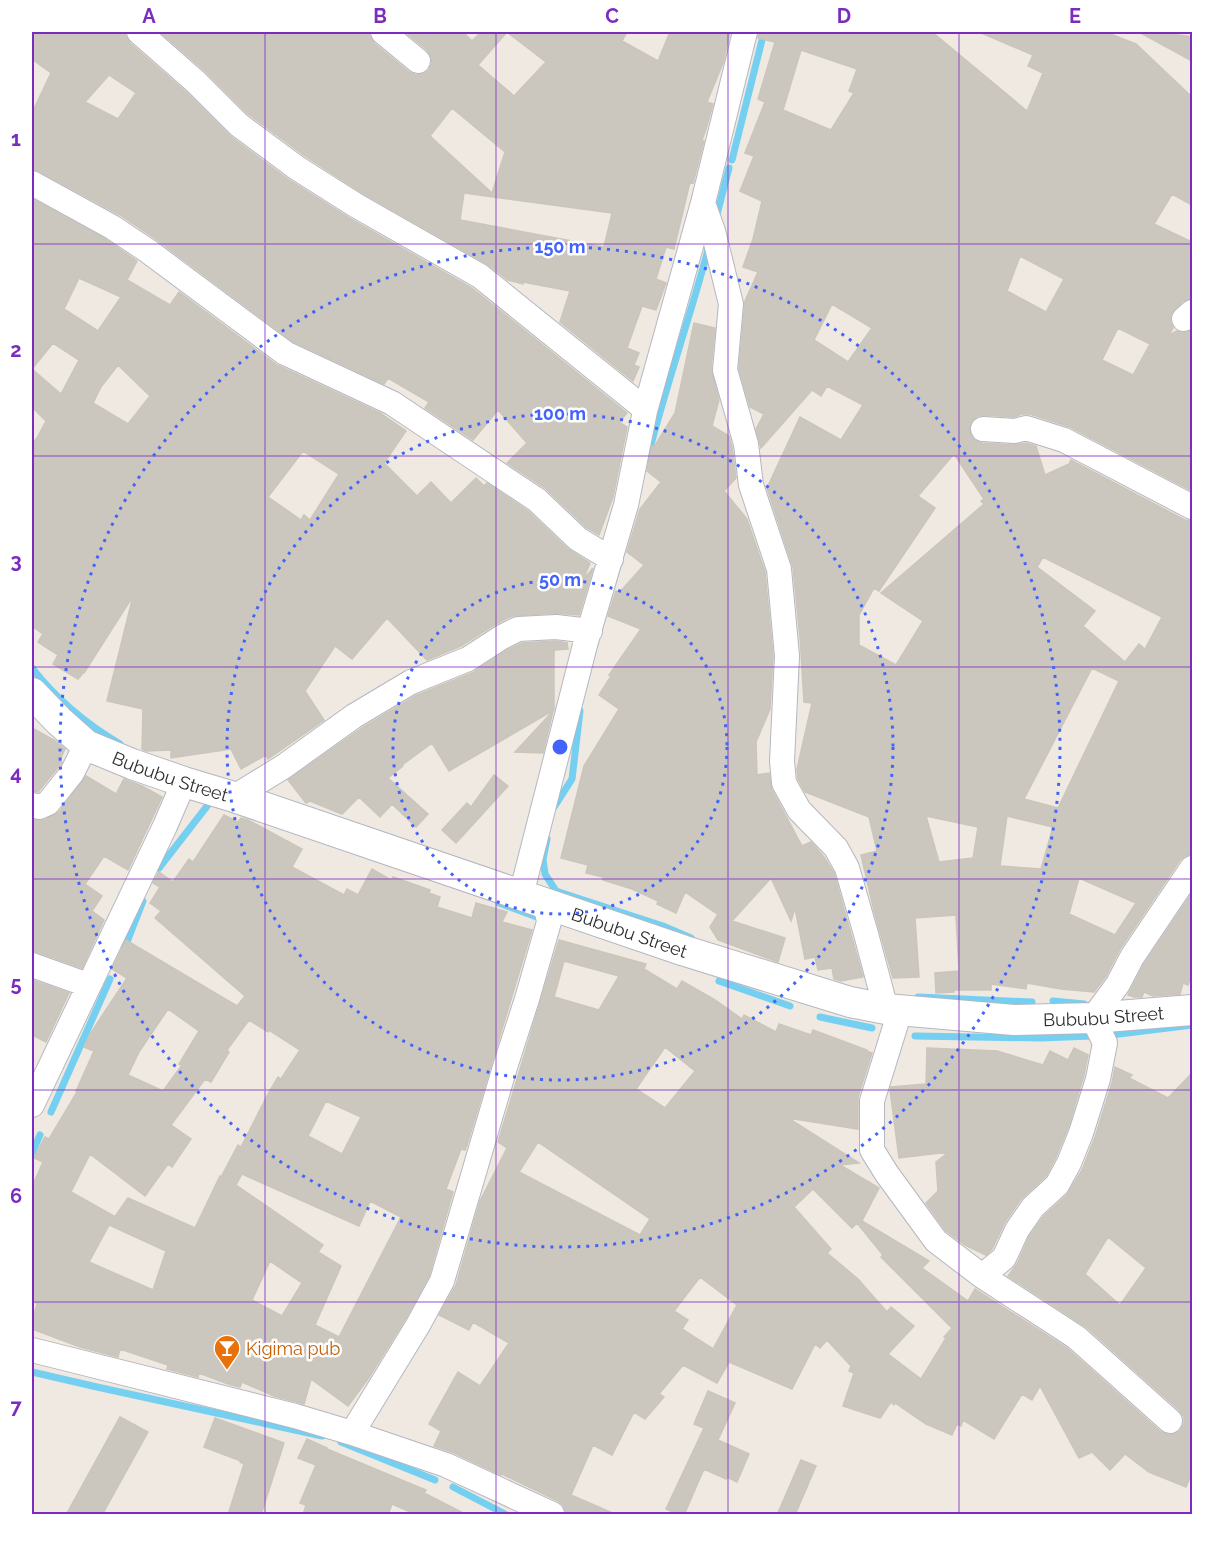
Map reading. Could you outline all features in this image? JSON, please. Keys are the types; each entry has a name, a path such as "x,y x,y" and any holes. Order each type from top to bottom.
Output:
{"street":[{"path":"139,32 196,82 239,125 297,168 357,206 480,276 645,411"},
{"path":"383,32 418,61"},
{"path":"352,1433 442,1281 549,922 533,899 590,631 626,504 645,411 703,203 745,32"},
{"path":"32,183 112,227 148,250 285,353 392,403 537,500 578,538 611,559"},
{"path":"703,203 713,231 731,304 725,370 746,444 751,485 779,569 787,656 782,760 784,783 799,810 836,848 847,868 866,934 893,1010 872,1101 872,1149 887,1174 936,1241 982,1276 1076,1337 1170,1421"},
{"path":"983,429 1015,431 1026,428 1064,440 1192,507"},
{"path":"234,797 283,767 364,710 411,682 468,659 518,629 556,627 590,631"},
{"name":"Bububu Street","path":"32,693 86,745 132,764 685,951 850,1002 893,1010 1014,1020 1093,1018 1192,1010"},
{"path":"32,805 39,807 48,803 72,773 86,745"},
{"path":"32,1105 184,782"},
{"path":"982,1276 1004,1258 1017,1230 1033,1208 1057,1185 1069,1163 1098,1079 1105,1043 1093,1018 1118,984 1132,957 1192,868"},
{"path":"32,965 88,985"},
{"path":"32,1350 296,1416 352,1433 446,1465 552,1515"}],"building":[{"path":"32,32 125,32 130,43 186,92 230,136 289,180 349,218 472,288 627,413 619,422 627,427 613,497 599,535 587,528 545,488 507,463 527,443 498,410 473,440 425,408 429,402 388,378 384,384 292,341 120,215 32,169 32,113 51,73 32,59","holes":["109,75 136,93 118,119 85,102"]},
{"path":"160,32 369,32 374,43 409,72 416,75 429,70 432,63 431,57 427,50 405,32 463,32 472,41 481,32 507,32 627,32 622,41 658,61 670,32 730,32 723,63 707,102 713,104 702,140 704,141 693,183 690,182 674,249 666,247 656,279 666,283 656,310 642,306 627,348 639,353 634,365 639,367 633,381 560,322 570,291 508,280 487,264 364,194 305,156 248,114 205,71","holes":["507,32 546,62 514,96 478,65","452,108 505,152 492,193 430,136","464,193 612,213 604,247 460,220"]},
{"path":"759,32 932,32 1027,111 1043,73 1028,66 1033,55 979,32 1105,32 1136,44 1192,97 1192,205 1172,194 1154,224 1192,242 1192,295 1171,314 1170,321 1173,328 1169,335 1177,331 1186,333 1192,330 1192,491 1070,427 1030,414 1014,417 977,416 969,428 971,436 982,443 1014,445 1026,443 1036,446 1045,475 1069,464 1071,460 1185,520 1192,521 1192,854 1180,860 1094,992 1027,983 1026,989 991,984 991,990 954,990 954,992 936,993 935,973 959,971 956,915 915,918 919,977 893,978 861,855 877,851 869,817 805,792 798,779 797,769 812,703 804,702 793,567 767,488 800,417 841,440 863,405 827,386 821,396 812,390 761,448 756,429 764,414 750,407 739,369 745,301 758,272 743,267 753,239 762,201 740,191 754,156 745,153 765,102 758,99 775,42 758,38","holes":["801,50 857,69 849,91 854,93 831,130 783,110","1020,256 1064,279 1046,312 1007,291","832,304 872,328 848,362 814,340","1118,328 1150,344 1133,375 1102,360","954,454 984,499 981,501 984,504 881,593 923,621 896,665 859,645 859,615 874,588 879,591 935,508 918,496","1043,557 1162,617 1145,649 1139,644 1125,662 1083,626 1095,611 1037,567","1092,668 1119,681 1058,808 1024,799","926,816 978,827 973,858 939,862","1007,816 1053,827 1041,869 1000,866","1079,878 1136,903 1115,935 1069,914"]},
{"path":"1139,32 1192,37 1192,61"},
{"path":"32,199 105,239 137,261 127,280 170,305 179,292 277,365 380,413 406,431 384,463 417,496 431,482 451,503 476,478 484,486 487,483 528,511 568,549 590,563 583,580 593,568 579,615 555,613 512,616 461,646 427,660 387,618 352,659 335,646 305,691 324,720 268,759 266,755 241,769 231,749 171,758 171,750 146,751 142,749 143,709 107,701 133,596 78,679 53,664 58,655 38,642 43,634 32,626 32,444 46,421 32,407","holes":["79,278 121,297 98,331 64,309","53,343 79,360 61,394 32,369","118,365 150,396 128,424 93,403 101,387","303,451 339,474 310,520 304,515 301,520 268,497"]},
{"path":"694,323 715,328 711,369 719,400 712,426 729,436 736,478 724,491 747,519 765,572 773,656 770,709 756,742 757,775 769,773 772,790 802,846 811,842 834,873 863,977 841,981 834,979 832,968 818,970 815,957 805,959 795,908 791,921 771,878 732,921 785,938 778,962 718,940 710,927 717,916 723,918 685,892 676,913 657,904 658,901 632,889 603,880 603,877 586,873 588,865 561,858 584,766 619,709 599,695 611,676 609,675 641,629 608,616 616,591 619,593 644,565 627,552 640,509 661,482 647,471 652,446 654,447 675,413"},
{"path":"556,641 567,643 568,649 554,650 554,710 449,771 432,743 388,778 428,814 416,827 392,804 380,817 359,797 342,814 310,801 306,803 288,780 362,728 417,695 474,672 522,643"},
{"path":"553,711 543,753 515,752"},
{"path":"32,728 65,749 60,760 62,762 38,792 32,791"},
{"path":"494,775 508,786 456,843 442,830 467,803 471,807"},
{"path":"86,776 116,794 124,779 162,797 128,870 104,856 85,884 102,896 92,911 104,920 82,968 32,951 32,820 45,820 59,812"},
{"path":"224,815 238,822 241,818 302,849 292,867 344,895 347,889 358,895 372,869 391,880 393,877 430,890 429,893 440,897 437,907 472,918 476,903 507,912 502,922 532,930 467,1145 465,1150 461,1149 446,1189 453,1192 429,1276 368,1379 348,1406 311,1379 304,1404 274,1396 242,1382 240,1387 199,1373 198,1377 167,1369 168,1365 120,1349 118,1357 80,1347 32,1329 37,1304 32,1300 32,1187 43,1162 34,1158 45,1137 49,1139 77,1092 94,1051 84,1047 127,978 112,969 126,940 237,1006 245,996 155,918 161,911 150,903 160,887 153,883 159,872 173,882 189,859 193,862","holes":["168,1009 199,1031 179,1064 182,1065 163,1091 128,1075 139,1052","249,1020 300,1050 281,1079 278,1077 269,1092 241,1147 238,1145 220,1176 195,1228 128,1198 109,1224 114,1216 71,1192 90,1154 145,1196 168,1164 172,1167 191,1139 171,1125 205,1079 211,1082 229,1052 227,1050","326,1101 361,1117 342,1154 308,1136","242,1174 359,1226 370,1201 401,1217 339,1337 315,1325 341,1266 318,1252 323,1245 236,1185","109,1225 166,1251 153,1290 89,1262","270,1261 302,1283 282,1316 252,1300"]},
{"path":"1192,893 1192,974 1188,985 1183,983 1180,994 1153,996 1144,992 1142,997 1128,995 1144,964"},
{"path":"559,940 646,964 644,969 677,989 682,981 742,1019 744,1015 776,1032 779,1024 811,1035 813,1030 867,1050 872,1053 858,1097 858,1129 788,1118 859,1163 840,1165 879,1188 862,1221 929,1261 922,1268 968,1301 975,1289 1067,1348 1161,1432 1168,1435 1180,1431 1184,1424 1184,1417 1179,1410 1085,1326 1008,1276 1017,1264 1029,1237 1044,1216 1067,1195 1082,1170 1095,1137 1115,1067 1132,1075 1129,1078 1168,1098 1192,1073 1192,1472 1186,1487 1149,1472 1125,1454 1110,1470 1092,1452 1079,1458 1040,1386 1032,1400 1022,1394 994,1439 963,1420 961,1426 957,1424 952,1435 926,1424 891,1402 880,1418 843,1406 854,1373 849,1371 851,1366 827,1340 820,1348 815,1344 792,1389 729,1362 717,1383 683,1365 659,1394 664,1397 645,1419 634,1412 612,1455 593,1445 571,1495 617,1515 569,1515 558,1501 502,1474 434,1446 441,1431 429,1424 458,1372 480,1386 509,1343 473,1322 469,1330 439,1315 456,1285 480,1201 507,1148 498,1142","holes":["564,961 619,976 599,1010 554,997","665,1047 695,1071 665,1108 636,1089","538,1142 650,1219 640,1235 519,1172","813,1189 852,1228 857,1223 883,1255 881,1257 952,1328 944,1337 946,1338 921,1379 888,1354 914,1326 891,1307 887,1312 858,1279 827,1253 831,1249 794,1207","1108,1237 1146,1268 1120,1305 1085,1274","700,1277 737,1305 713,1349 682,1329 688,1320 674,1311"]},
{"path":"32,980 69,993 46,1042 32,1035"},
{"path":"927,1048 997,1051 1043,1065 1050,1051 1068,1060 1074,1048 1088,1055 1068,1128 1056,1157 1046,1176 1021,1199 1005,1222 992,1249 986,1255 965,1245 946,1231 926,1203 938,1191 936,1162 949,1152 899,1158 890,1090 891,1087 926,1084"},
{"path":"708,1391 735,1403 718,1440 749,1454 737,1482 704,1469 684,1515 679,1515 666,1509 704,1428 694,1424"},
{"path":"120,1417 148,1432 102,1515 66,1515"},
{"path":"215,1418 284,1443 261,1515 228,1515 244,1464 204,1447"},
{"path":"307,1439 426,1490 424,1493 467,1515 417,1515 392,1504 388,1515 303,1515 306,1505 300,1503 316,1465 298,1458"},
{"path":"801,1460 816,1466 795,1515 777,1515"}],"waterway":[{"path":"732,160 764,32"},
{"path":"716,218 729,168"},
{"path":"647,460 709,246"},
{"path":"32,668 73,710 120,744"},
{"path":"554,807 572,779 580,711"},
{"path":"159,868 213,801"},
{"path":"547,839 543,859 545,874 556,891 663,926 691,938"},
{"path":"125,947 143,901"},
{"path":"499,903 542,919"},
{"path":"51,1112 110,979"},
{"path":"719,981 790,1006"},
{"path":"918,997 1032,1002"},
{"path":"1053,1001 1084,1004"},
{"path":"820,1017 872,1028"},
{"path":"1111,1035 1192,1025"},
{"path":"915,1036 1041,1038 1092,1036"},
{"path":"32,1153 40,1135"},
{"path":"32,1372 322,1436"},
{"path":"341,1442 435,1480"},
{"path":"453,1487 505,1514"}],"place":[{"name":"Kigima pub","path":"227,1371"}]}
